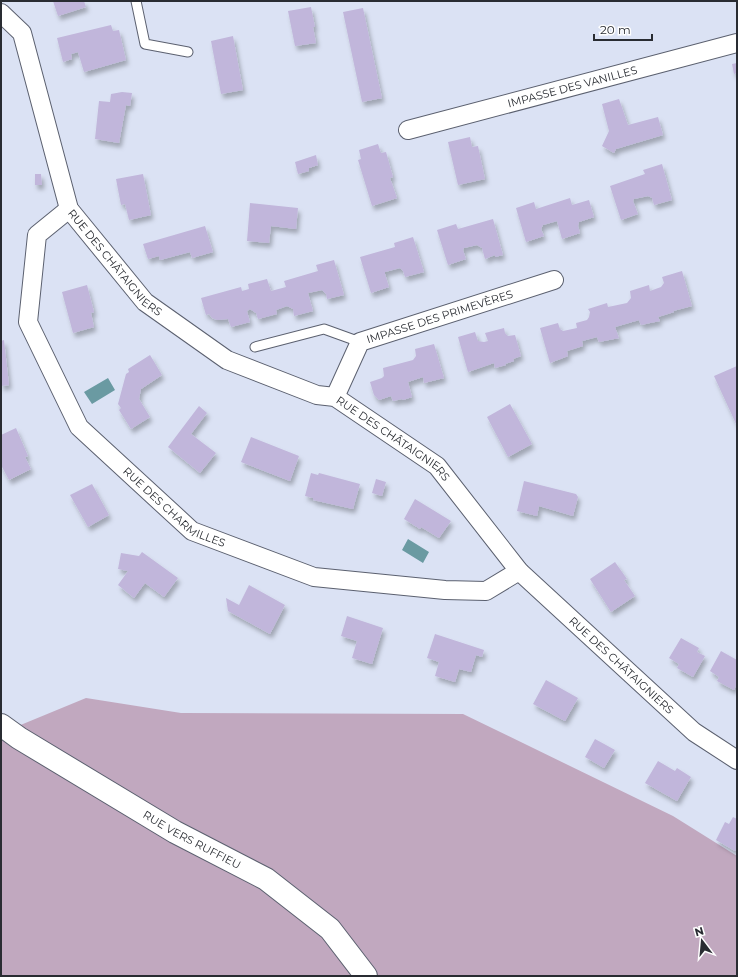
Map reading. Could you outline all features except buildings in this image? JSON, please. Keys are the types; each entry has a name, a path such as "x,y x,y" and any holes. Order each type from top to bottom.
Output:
{"street":[{"name":"RUE DES CHÂTAIGNIERS","path":"1,14 22,33 69,209 145,302 227,360 317,395 335,397 437,466 519,571 694,732 737,760"},
{"name":"IMPASSE DES VANILLES","path":"408,130 737,43"},
{"name":"RUE DES CHARMILLES","path":"69,209 37,235 28,322 79,427 192,531 314,577 445,590 486,591 519,571"},
{"name":"IMPASSE DES PRIMEVÈRES","path":"335,397 360,342 554,280"},
{"name":"RUE VERS RUFFIEU","path":"1,725 19,738 145,815 266,879 330,929 366,976"}],"lane":[{"path":"136,1 145,44 188,52"},
{"path":"255,347 324,329 360,342"}],"shaded area":[{"path":"108,378 115,390 92,404 84,392"},
{"path":"408,539 429,552 423,563 402,550"},
{"path":"86,698 181,713 463,714 673,816 737,856 737,976 1,976 1,727 6,731"}]}
